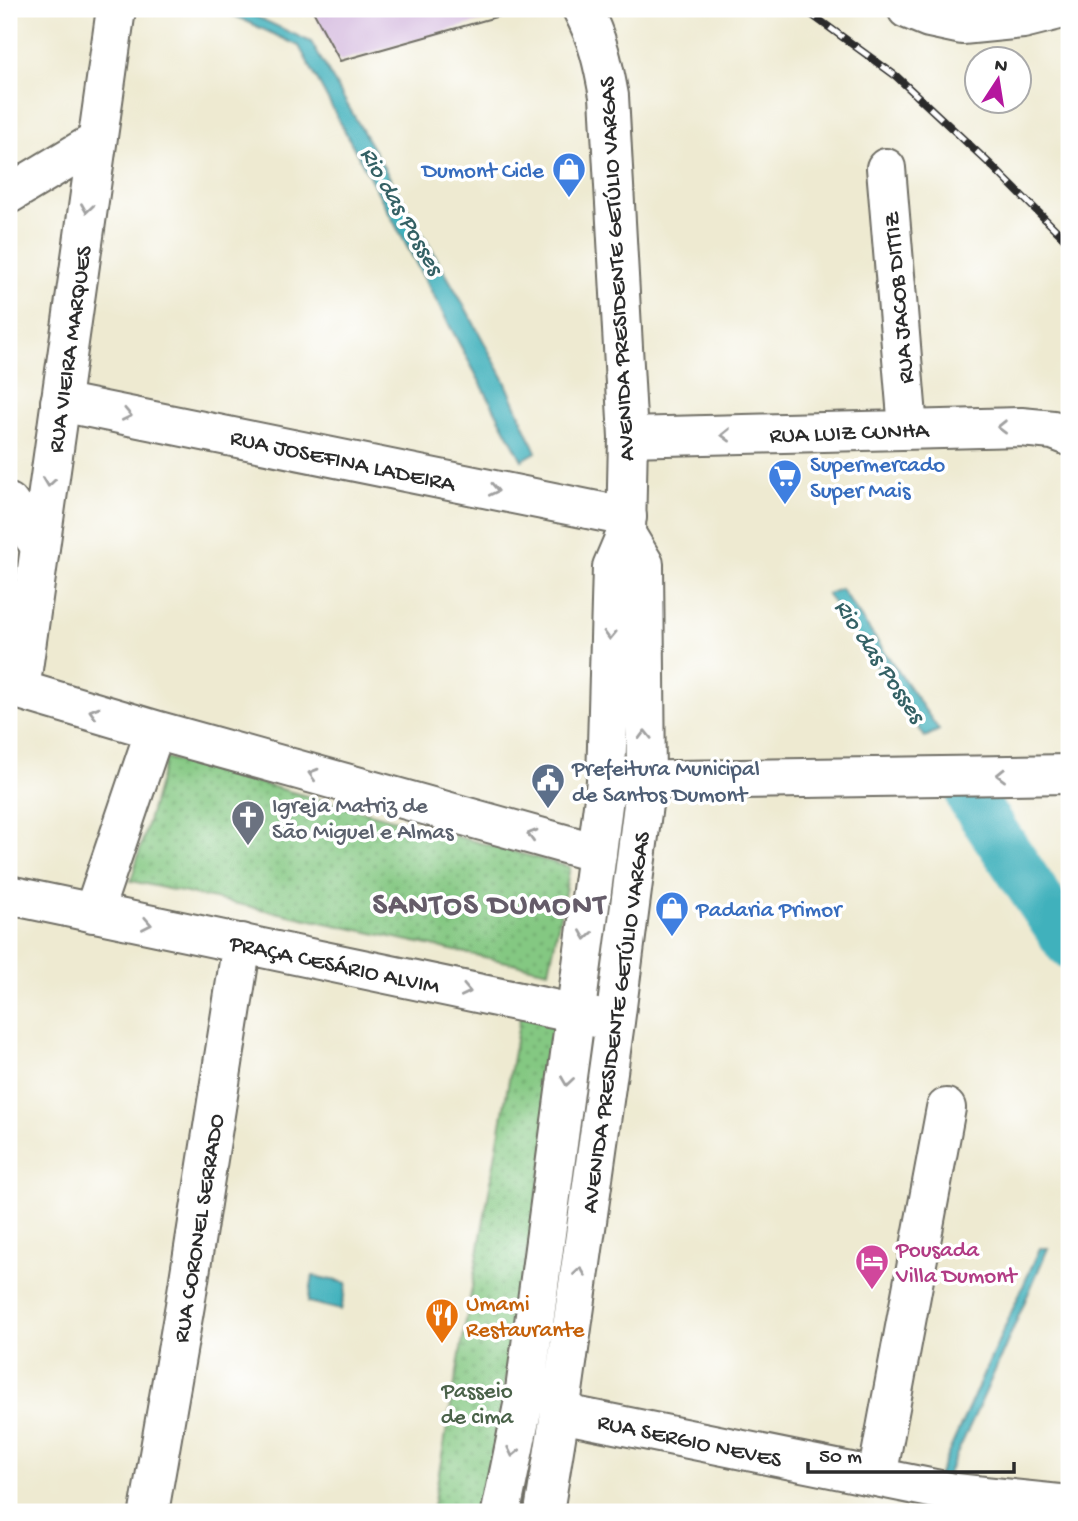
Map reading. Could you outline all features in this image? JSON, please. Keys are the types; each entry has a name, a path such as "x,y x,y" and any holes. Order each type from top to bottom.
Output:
{"street":[{"name":"RUA VIEIRA MARQUES","path":"14,690 40,545 116,9"},
{"name":"AVENIDA PRESIDENTE GETÚLIO VARGAS","path":"501,1512 523,1405 597,853 606,781 612,567 626,526 628,437 609,96 601,54 582,9"},
{"path":"907,9 929,18 962,25 1023,19 1063,9"},
{"path":"9,194 97,141"},
{"name":"RUA JACOB DITTIZ","path":"886,168 908,429"},
{"name":"RUA JOSEFINA LADEIRA","path":"60,402 626,526"},
{"name":"RUA LUIZ CUNHA","path":"628,437 1021,427 1053,430 1069,436"},
{"path":"9,503 40,545"},
{"name":"AVENIDA PRESIDENTE GETÚLIO VARGAS","path":"544,1512 615,1022 646,781 644,564 626,526"},
{"path":"14,690 597,853 614,872 617,908 614,958 615,1022"},
{"path":"93,913 155,730"},
{"path":"606,781 1069,774"},
{"name":"PRAÇA CESÁRIO ALVIM","path":"9,895 615,1022"},
{"name":"RUA CORONEL SERRADO","path":"149,1512 185,1305 242,943"},
{"path":"877,1477 946,1108"},
{"path":"544,1254 540,1329 543,1375 549,1398 560,1413"},
{"name":"RUA SERGIO NEVES","path":"560,1413 929,1488 1069,1505"}],"green space":[{"path":"166,758 570,867 549,971 131,881"},
{"name":"Passeio de cima","path":"521,1012 566,1024 502,1401 481,1512 432,1512"}],"water":[{"path":"220,9 240,9 311,42 465,307 505,381 536,452 522,460 299,46"},
{"path":"841,589 939,730 925,737 827,594"},
{"path":"979,797 1069,934 1069,973 1067,951 968,804"},
{"path":"1040,1248 1048,1248 986,1391 930,1512 922,1512"},
{"path":"313,1276 347,1283 341,1310 308,1302"}],"building":[{"path":"312,9 502,9 503,15 340,61"}],"waterway":[{"name":"Rio das Posses","path":"971,798 1069,944"}],"railway":[{"path":"804,9 896,76 1069,243"}],"place":[{"name":"Dumont Cicle","path":"569,199"},
{"name":"Supermercado Super Mais","path":"785,506"},
{"name":"Prefeitura Municipal de Santos Dumont","path":"548,810"},
{"name":"Igreja Matriz de São Miguel e Almas","path":"248,847"},
{"name":"Padaria Primor","path":"672,938"},
{"name":"Pousada Villa Dumont","path":"872,1291"},
{"name":"Umami Restaurante","path":"442,1345"}],"district":[{"name":"SANTOS DUMONT","path":"490,903"}]}
